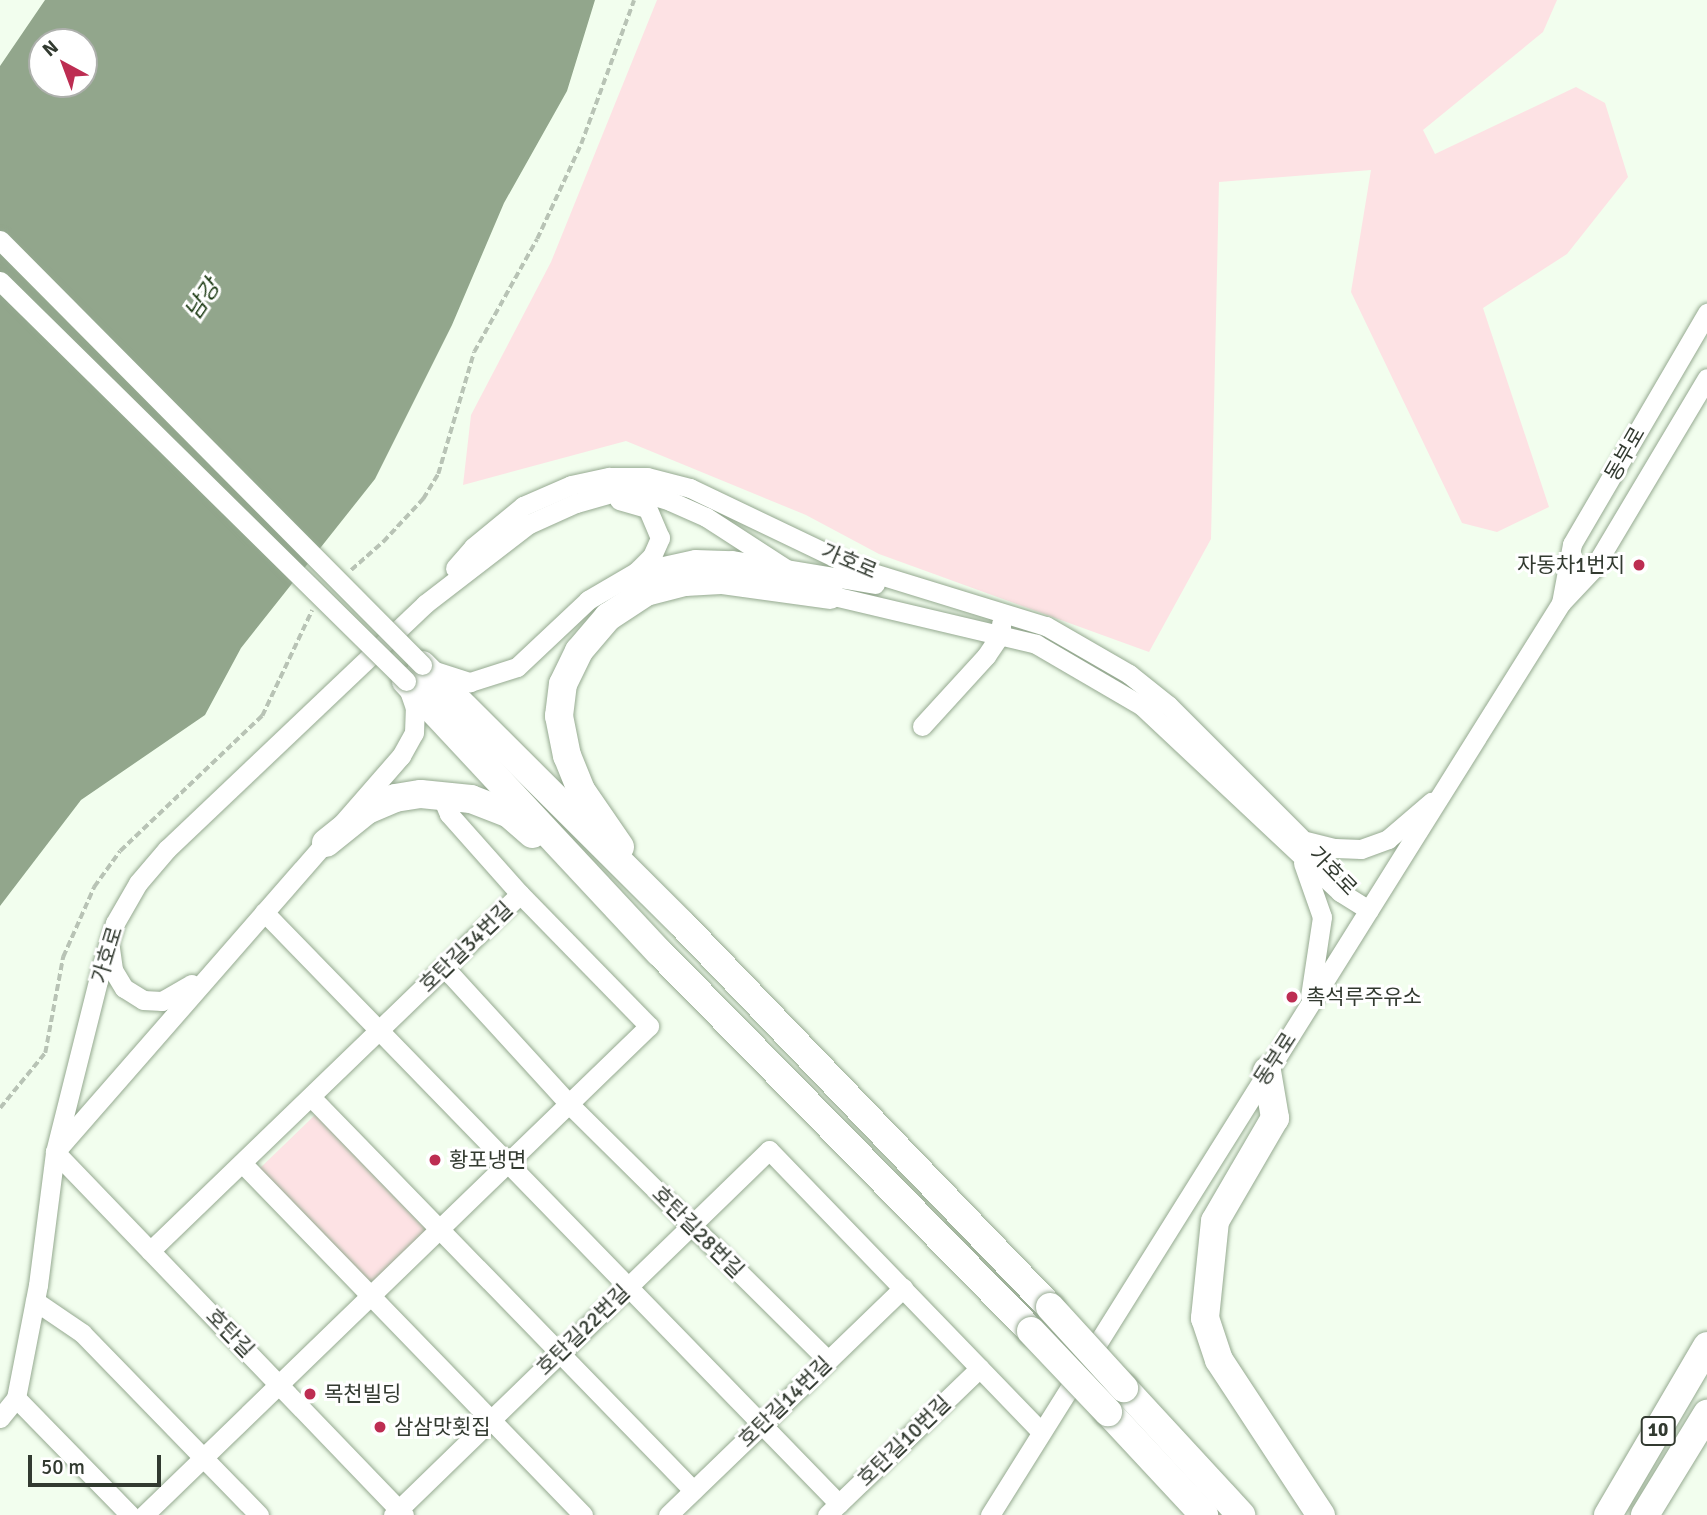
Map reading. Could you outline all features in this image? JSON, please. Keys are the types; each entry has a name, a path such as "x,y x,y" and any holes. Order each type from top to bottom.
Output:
{"highway":[{"path":"681,923 601,824 581,790 568,756 559,716 563,684 579,651 608,617 646,592 685,582 721,580 830,595"},
{"path":"414,673 681,923 1050,1307 1241,1515"},
{"path":"414,673 659,952"},
{"path":"326,843 367,810 395,798 441,794 471,799 508,813 659,952 1031,1331 1204,1515"},
{"path":"1267,1071 1275,1118 1215,1221 1205,1318 1219,1360 1321,1515"},
{"name":"10","path":"1608,1515 1707,1346"},
{"name":"10","path":"1645,1515 1707,1414"}],"street":[{"path":"0,240 414,673 414,733 401,755 55,1152"},
{"path":"0,281 414,673 470,682 517,667 588,600 635,572 652,556 660,538 647,508 630,501 576,503"},
{"name":"동부로","path":"1561,603 1572,544 1707,313"},
{"name":"동부로","path":"990,1515 1039,1430 1448,788 1561,603 1593,569 1707,379"},
{"name":"가호로","path":"425,604 473,548 523,506 571,485 609,477 647,477 690,488 856,568 1046,626 1129,674 1168,705 1340,892 1369,910"},
{"name":"가호로","path":"0,1418 16,1398 34,1301 55,1152 110,940 138,883 167,849 425,604 528,524 576,503 615,492 642,492 670,500 706,517 830,595 1036,644 1142,706 1300,846"},
{"path":"635,572 695,559 732,560 945,595"},
{"path":"922,726 1001,634 1002,611"},
{"path":"1309,1006 1322,917 1300,846 1361,849 1388,839 1448,788"},
{"name":"호탄길34번길","path":"150,1251 312,1098 520,894 449,814 441,794"},
{"path":"144,1515 649,1026 520,894"},
{"path":"264,912 762,1424 833,1509"},
{"path":"110,940 113,970 124,988 153,1001 181,994 237,943"},
{"name":"호탄길28번길","path":"444,967 568,1103 828,1360"},
{"path":"312,1098 693,1490"},
{"name":"호탄길22번길","path":"398,1513 769,1150 903,1288"},
{"name":"호탄길","path":"55,1152 279,1384 398,1513"},
{"path":"243,1163 583,1515"},
{"path":"903,1288 1039,1430"},
{"name":"호탄길14번길","path":"668,1515 903,1288"},
{"path":"34,1301 82,1333 260,1515"},
{"name":"호탄길10번길","path":"833,1509 980,1368"},
{"path":"16,1398 130,1515"}],"shaded area":[{"path":"657,0 1557,0 1543,32 1423,130 1435,154 1576,87 1605,103 1628,177 1567,254 1483,308 1549,507 1497,532 1462,523 1351,292 1371,170 1219,182 1211,539 1149,652 879,554 806,515 626,441 463,485 471,415 551,262"},
{"path":"315,1115 427,1231 371,1284 260,1168"}],"water":[{"name":"남강","path":"45,0 595,0 567,91 504,203 452,325 375,479 241,648 205,715 81,800 0,906 0,66"}],"place":[{"name":"자동차1번지","path":"1639,565"},
{"name":"촉석루주유소","path":"1292,997"},
{"name":"황포냉면","path":"435,1160"},
{"name":"목천빌딩","path":"310,1394"},
{"name":"삼삼맛횟집","path":"380,1427"}]}
